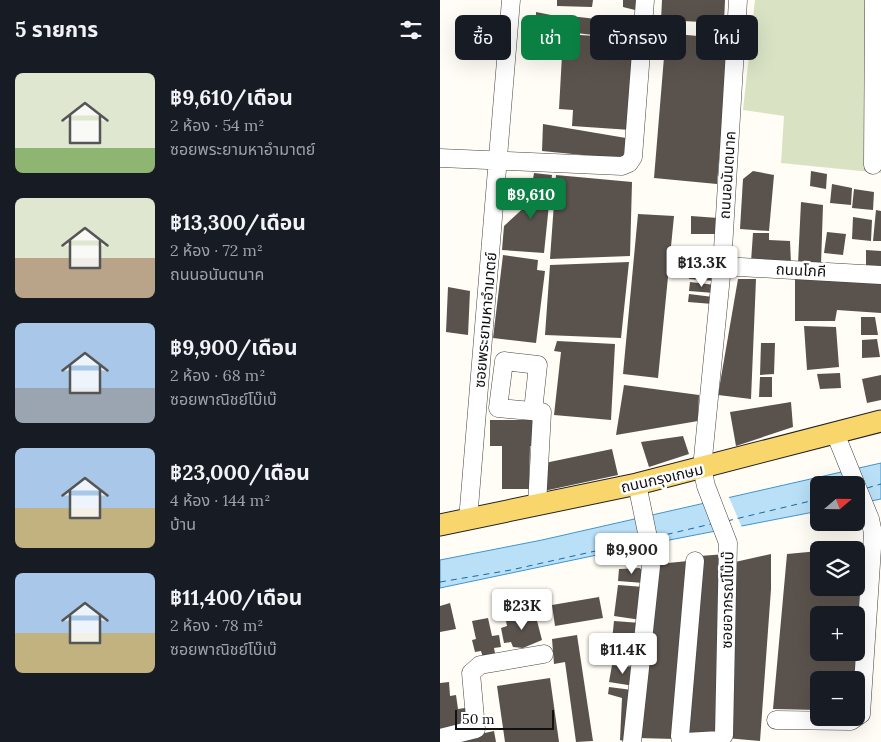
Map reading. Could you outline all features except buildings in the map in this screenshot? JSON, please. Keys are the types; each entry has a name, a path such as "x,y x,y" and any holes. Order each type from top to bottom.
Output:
{"main road":[{"name":"ถนนกรุงเกษม","path":"440,525 537,505 640,493 704,477 835,433 881,421"}],"street":[{"name":"ซอยพระยามหาอำมาตย์","path":"468,520 512,0"},
{"path":"440,158 622,166 629,164 633,157 645,0"},
{"name":"ถนนอนันตนาค","path":"704,477 722,266 738,0"},
{"path":"873,166 874,0"},
{"name":"ถนนโภคี","path":"722,266 881,275"},
{"path":"498,408 504,361 538,365 533,411"},
{"path":"477,406 542,412 537,505"},
{"path":"835,433 852,476"},
{"name":"ซอยอาภรณ์โบ๊เบ๊","path":"695,561 680,738 685,742 720,740 724,737 728,543 704,477"},
{"path":"632,742 652,558 640,493"},
{"path":"776,720 851,722 861,714 873,533 876,524 865,503"},
{"path":"440,738 476,729 471,673 476,668 480,665 544,654"}],"green space":[{"path":"755,0 881,0 881,173 781,163 784,116 743,110 748,60 758,60 758,15 753,15"}],"water":[{"path":"881,463 881,499 865,502 865,476 824,476"},
{"path":"810,479 810,513 440,588 440,560 542,540"}],"pier":[{"path":"728,495 743,530 720,534 706,500"}],"ferry route":[{"path":"867,488 881,484"},
{"path":"727,521 810,501"},
{"path":"656,537 711,524"},
{"path":"440,582 511,570 640,541"}]}
